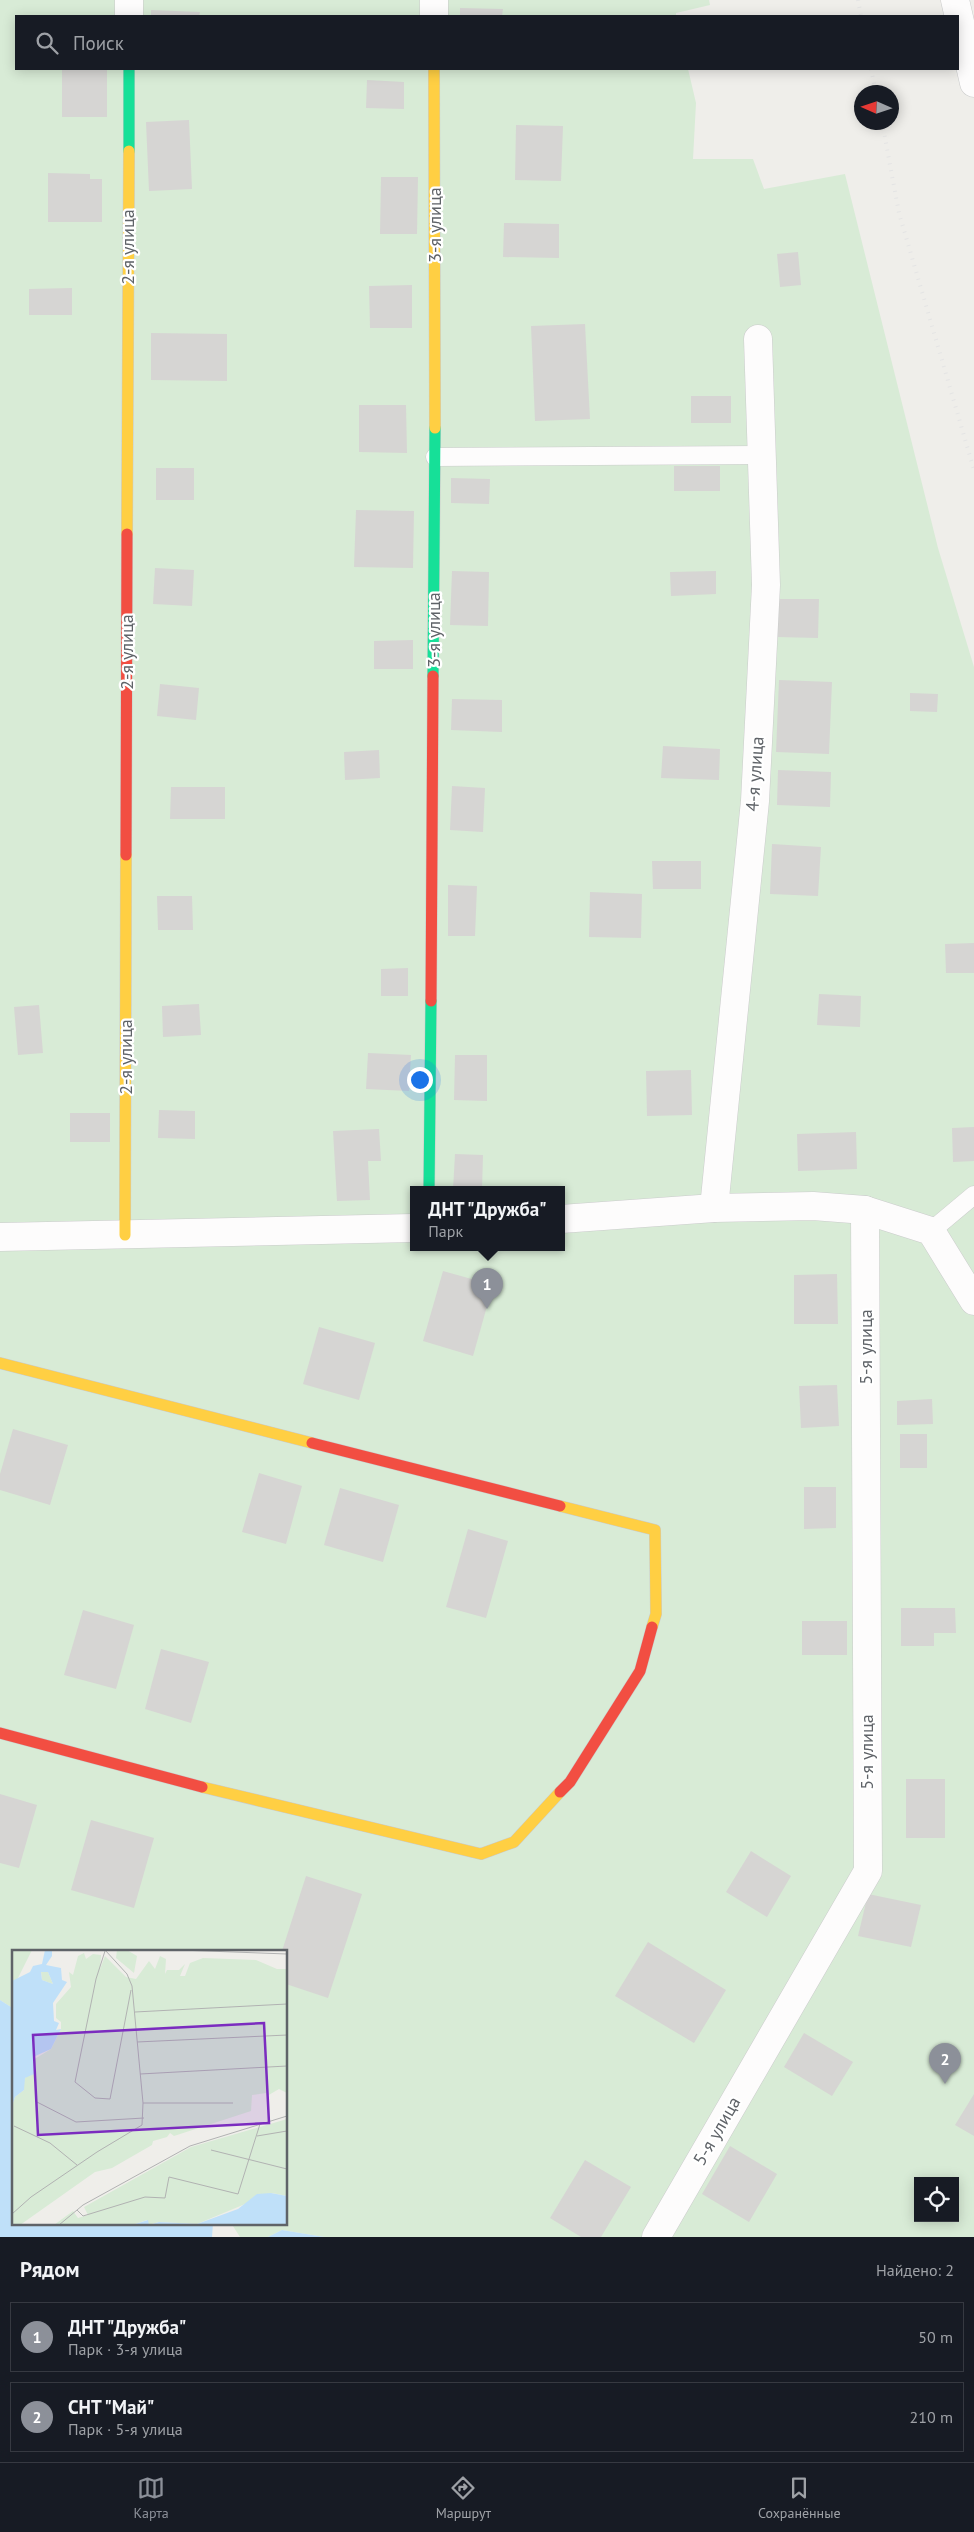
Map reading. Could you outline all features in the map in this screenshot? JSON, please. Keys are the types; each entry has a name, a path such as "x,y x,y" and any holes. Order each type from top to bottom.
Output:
{"street":[{"path":"129,0 129,15"},
{"path":"434,0 434,15"},
{"path":"955,0 958,15"},
{"path":"959,17 974,83"},
{"name":"2-я улица","path":"125,1235 129,70"},
{"name":"3-я улица","path":"429,1186 435,457 434,70"},
{"name":"4-я улица","path":"714,1208 755,801 766,585 758,339"},
{"path":"565,1219 714,1208 813,1206 865,1210 931,1231 974,1301"},
{"name":"5-я улица","path":"656,2237 868,1871 865,1210"},
{"path":"0,1237 410,1228"},
{"path":"0,1363 655,1530 656,1614 640,1671 570,1782 514,1842 481,1854 221,1792 0,1733"}],"lane":[{"path":"435,457 761,455"},
{"path":"931,1231 974,1195"}],"green space":[{"path":"0,0 709,0 710,5 676,13 676,15 15,15 15,70 688,70 696,103 693,159 753,159 764,189 845,174 938,548 974,667 974,2237 324,2237 282,2230 268,2237 240,2237 232,2224 288,2224 288,1950 12,1950 12,2008 0,2000"}],"water":[{"path":"0,2000 12,2008 12,2224 213,2224 212,2237 0,2237"},
{"path":"282,2230 324,2237 268,2237"}],"building":[{"path":"460,8 503,9 502,15 460,15"},
{"path":"151,10 200,12 199,15 151,15"},
{"path":"62,70 107,70 107,117 62,117"},
{"path":"367,80 404,82 404,109 366,108"},
{"path":"189,120 192,189 149,191 146,122"},
{"path":"516,125 563,126 561,181 515,180"},
{"path":"48,173 90,174 90,179 102,179 102,222 48,222"},
{"path":"381,177 418,177 417,234 380,234"},
{"path":"504,223 559,224 559,258 503,257"},
{"path":"798,252 801,285 780,287 777,254"},
{"path":"412,285 412,328 370,328 369,286"},
{"path":"72,288 72,315 29,315 29,289"},
{"path":"585,324 590,419 535,421 531,326"},
{"path":"151,333 227,334 227,381 151,380"},
{"path":"691,396 731,396 731,423 691,423"},
{"path":"359,405 406,405 407,453 359,452"},
{"path":"674,466 720,466 720,491 674,491"},
{"path":"156,468 194,468 194,500 156,500"},
{"path":"451,478 490,479 489,504 451,503"},
{"path":"356,510 414,511 413,568 354,567"},
{"path":"155,568 194,570 192,606 153,604"},
{"path":"452,571 489,572 488,626 450,625"},
{"path":"716,571 716,594 671,596 670,572"},
{"path":"778,599 819,599 818,638 777,637"},
{"path":"413,640 413,669 374,669 374,641"},
{"path":"779,680 832,682 829,754 776,752"},
{"path":"160,684 199,688 196,720 157,716"},
{"path":"910,693 938,694 937,712 910,711"},
{"path":"452,699 502,700 502,732 451,730"},
{"path":"663,746 720,749 719,780 661,778"},
{"path":"379,750 380,778 345,780 344,752"},
{"path":"778,770 831,772 830,807 777,805"},
{"path":"452,786 485,788 483,832 450,830"},
{"path":"171,787 225,787 225,819 170,819"},
{"path":"772,844 821,847 818,896 770,894"},
{"path":"652,861 701,861 701,889 653,889"},
{"path":"448,885 477,886 475,936 448,936"},
{"path":"590,892 642,894 641,938 589,937"},
{"path":"157,896 192,896 193,930 158,930"},
{"path":"974,943 974,973 946,973 945,944"},
{"path":"408,968 408,996 381,996 381,969"},
{"path":"819,994 861,996 860,1027 817,1025"},
{"path":"199,1004 201,1035 163,1037 162,1006"},
{"path":"39,1005 43,1053 18,1055 14,1007"},
{"path":"368,1053 411,1055 409,1091 366,1089"},
{"path":"455,1055 487,1055 487,1101 454,1100"},
{"path":"691,1070 692,1115 647,1116 646,1071"},
{"path":"159,1110 195,1111 195,1139 158,1138"},
{"path":"70,1113 110,1113 110,1142 70,1142"},
{"path":"974,1127 974,1161 953,1162 952,1128"},
{"path":"379,1129 381,1161 368,1161 370,1200 337,1201 333,1131"},
{"path":"856,1132 857,1169 798,1171 797,1134"},
{"path":"455,1154 483,1155 482,1186 453,1186"},
{"path":"443,1271 493,1285 473,1356 423,1341"},
{"path":"837,1274 838,1324 794,1324 794,1275"},
{"path":"319,1327 375,1343 359,1400 303,1384"},
{"path":"837,1385 839,1426 801,1428 799,1386"},
{"path":"932,1399 933,1424 897,1425 897,1401"},
{"path":"13,1429 68,1445 50,1505 0,1490 0,1474"},
{"path":"900,1434 927,1434 927,1468 900,1468"},
{"path":"259,1473 302,1486 286,1544 242,1532"},
{"path":"804,1487 836,1487 836,1528 804,1529"},
{"path":"340,1488 399,1505 383,1562 324,1545"},
{"path":"468,1529 508,1541 486,1618 446,1607"},
{"path":"901,1608 955,1608 956,1633 934,1633 934,1646 901,1646"},
{"path":"83,1610 134,1625 116,1689 64,1675"},
{"path":"802,1621 847,1621 847,1655 802,1655"},
{"path":"161,1649 209,1662 191,1723 145,1709"},
{"path":"906,1779 945,1779 945,1838 906,1838"},
{"path":"0,1794 37,1805 19,1868 0,1863"},
{"path":"91,1820 154,1838 134,1908 71,1890"},
{"path":"751,1851 791,1876 767,1917 726,1892"},
{"path":"306,1876 362,1894 328,1998 288,1985 288,1950 282,1950"},
{"path":"868,1894 921,1905 911,1947 858,1936"},
{"path":"648,1942 726,1990 694,2043 615,1996"},
{"path":"804,2033 853,2062 832,2096 784,2067"},
{"path":"974,2094 974,2136 955,2125"},
{"path":"730,2146 777,2174 749,2222 702,2194"},
{"path":"585,2160 631,2187 601,2237 581,2237 550,2218"}],"railway":[{"path":"858,0 861,15"},
{"path":"871,70 874,85"},
{"path":"883,130 899,213 974,470"}],"traffic: fast":[{"path":"129,70 129,151"},
{"path":"433,676 435,428"},
{"path":"429,1186 431,1001"}],"traffic: slow":[{"path":"434,70 435,428"},
{"path":"127,534 129,151"},
{"path":"125,1235 126,855"},
{"path":"0,1363 312,1443"},
{"path":"560,1506 655,1530 656,1614 652,1627"},
{"path":"202,1787 481,1854 514,1842 560,1792"}],"traffic: jam":[{"path":"126,855 127,534"},
{"path":"431,1001 433,676"},
{"path":"312,1443 560,1506"},
{"path":"560,1792 570,1782 640,1671 652,1627"},
{"path":"0,1733 202,1787"}],"place":[{"name":"ДНТ \"Дружба\"","path":"487,1309"},
{"name":"СНТ \"Май\"","path":"945,2084"}]}
